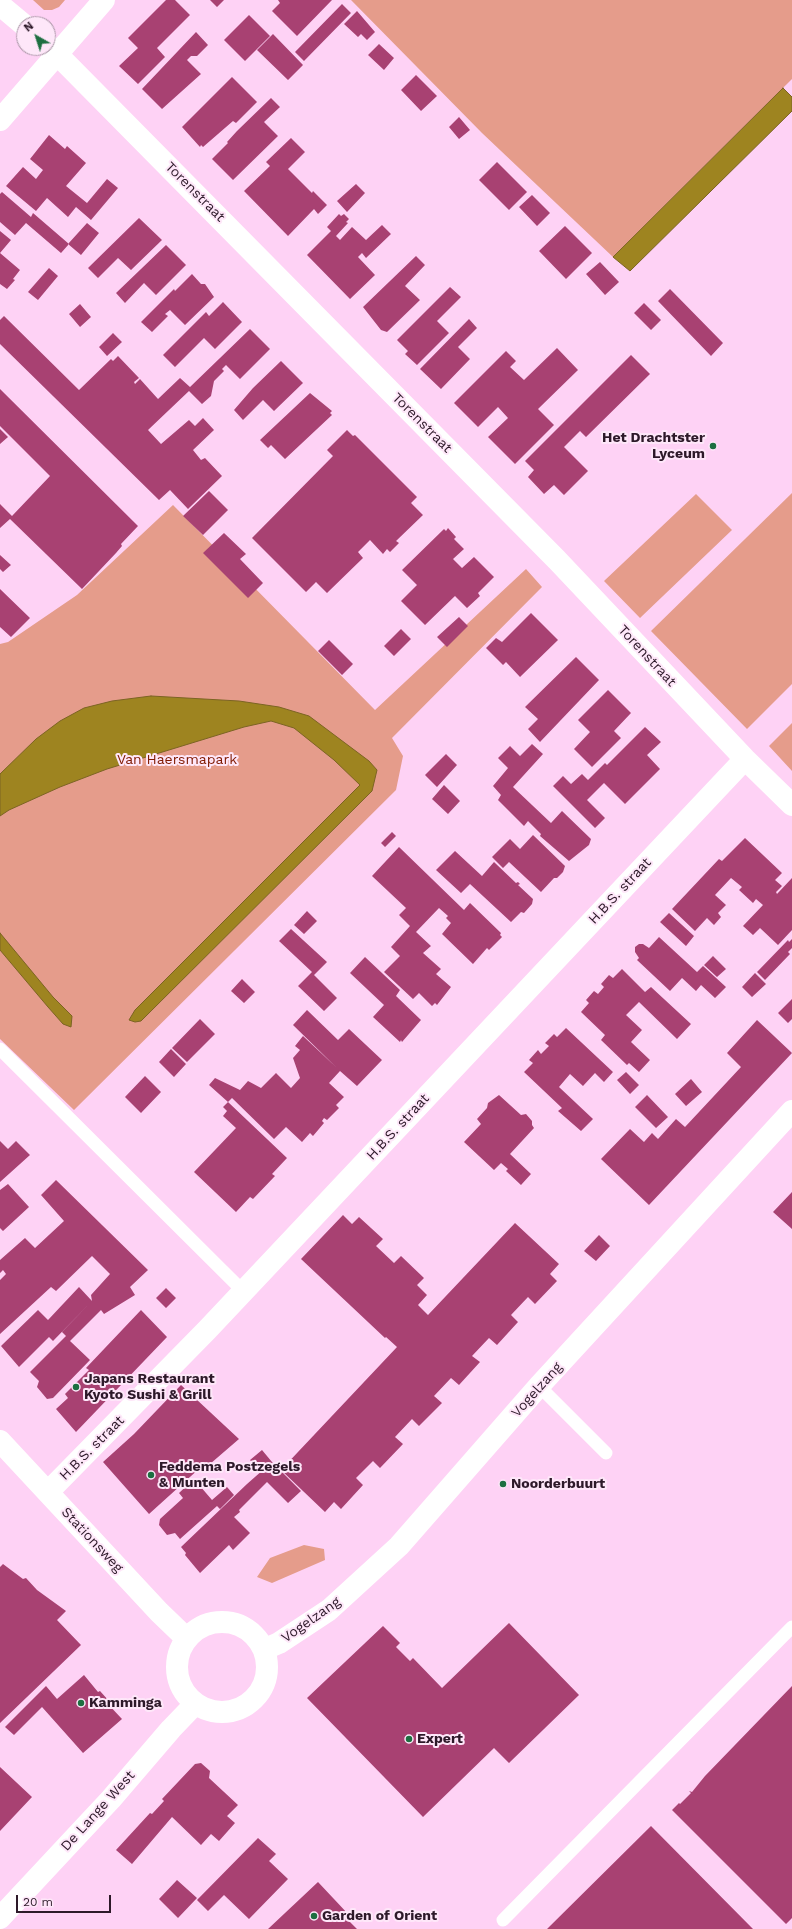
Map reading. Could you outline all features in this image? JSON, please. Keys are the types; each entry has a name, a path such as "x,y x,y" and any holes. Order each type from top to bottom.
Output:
{"street":[{"path":"56,46 104,0"},
{"path":"0,5 16,18"},
{"name":"Torenstraat","path":"56,52 562,565 745,759 792,805"},
{"path":"0,120 48,56"},
{"name":"H.B.S. straat","path":"48,1492 243,1291 745,759"},
{"name":"Vogelzang","path":"265,1649 279,1643 329,1610 399,1546 539,1386 792,1111"},
{"name":"Stationsweg","path":"0,1441 159,1612 186,1638"},
{"path":"229,1621 251,1630 265,1649 269,1668 264,1686 253,1701 235,1711 214,1712 195,1704 183,1690 177,1673 178,1655 186,1638 205,1624 229,1621"},
{"name":"De Lange West","path":"0,1918 111,1799 171,1729 195,1704"}],"lane":[{"path":"0,1049 243,1291"},
{"path":"539,1386 606,1453"},
{"path":"503,1920 790,1633"}],"green space":[{"path":"33,0 65,0 59,7 52,10 44,10"},
{"path":"351,0 792,0 792,79 613,257 482,133"},
{"path":"792,493 792,684 747,729 651,631"},
{"path":"696,494 732,530 640,618 604,581"},
{"name":"Van Haersmapark","path":"173,505 375,710 526,569 542,587 392,738 403,756 396,790 74,1110 0,1039 0,644 8,642 77,595"},
{"path":"792,723 792,771 769,746"},
{"path":"304,1545 324,1549 325,1560 272,1583 257,1577 270,1558"}],"shaded area":[{"path":"783,88 792,97 792,111 630,271 613,257"},
{"path":"151,696 239,701 279,707 309,716 369,761 377,770 372,791 141,1021 135,1022 129,1020 135,1010 360,785 334,760 294,728 271,721 244,727 107,769 60,787 9,810 0,816 0,774 36,739 60,721 84,708 112,701"},
{"path":"0,933 53,997 72,1016 71,1027 63,1024 0,950"}],"building":[{"path":"166,0 175,0 190,15 157,48 165,57 138,84 119,66 138,48 128,38"},
{"path":"210,0 224,0 217,7"},
{"path":"278,0 332,0 297,36 272,11 280,3"},
{"path":"342,4 351,13 304,61 295,52"},
{"path":"357,11 375,32 367,40 361,34 358,37 344,24"},
{"path":"249,15 270,36 245,61 224,40"},
{"path":"196,32 208,45 197,56 191,56 187,60 201,74 162,109 142,89"},
{"path":"273,34 303,65 288,80 257,50"},
{"path":"379,44 394,58 384,70 368,55"},
{"path":"416,75 437,96 421,111 401,90"},
{"path":"232,77 257,102 236,123 233,121 203,147 201,145 200,147 182,127"},
{"path":"271,98 280,107 264,122 278,136 233,180 212,159 228,143 227,142 237,131"},
{"path":"459,117 470,130 459,139 449,127"},
{"path":"49,135 65,149 67,146 86,163 66,186 87,203 107,179 118,188 91,220 76,207 68,217 47,198 36,211 6,186 23,167 36,179 43,170 30,159"},
{"path":"291,138 305,152 288,169 312,193 313,191 327,205 318,214 314,209 288,236 244,191 270,166 266,162"},
{"path":"497,162 527,192 509,210 479,180"},
{"path":"356,184 365,193 347,212 337,201"},
{"path":"2,192 31,217 33,213 69,244 61,253 26,223 15,235 0,222 0,194"},
{"path":"532,195 550,213 537,226 519,207"},
{"path":"339,214 341,216 344,214 349,219 346,222 348,223 336,236 340,240 352,227 366,240 382,225 391,234 366,258 362,253 358,257 375,275 350,299 307,255 331,231 327,227"},
{"path":"139,218 162,240 131,270 118,258 98,278 88,268"},
{"path":"87,223 99,233 81,255 68,244"},
{"path":"565,226 592,253 566,279 539,251"},
{"path":"0,231 11,240 0,253"},
{"path":"166,245 186,265 156,295 144,283 125,303 116,293"},
{"path":"0,253 20,270 13,279 15,280 7,289 0,284"},
{"path":"416,256 425,265 405,286 420,300 387,332 381,330 363,307"},
{"path":"600,262 619,282 605,295 586,274"},
{"path":"49,268 58,276 38,300 28,292"},
{"path":"192,274 201,284 205,284 214,297 185,325 170,310 165,314 168,316 152,332 141,322 174,289 175,291"},
{"path":"450,287 461,297 437,321 449,333 417,365 405,354 408,351 397,340"},
{"path":"670,289 723,343 711,356 658,301"},
{"path":"223,302 242,322 215,349 204,338 175,367 163,355 206,312 209,316"},
{"path":"644,303 661,320 651,330 634,313"},
{"path":"80,304 91,317 80,327 69,314"},
{"path":"4,316 79,390 111,359 113,361 118,356 139,378 134,382 135,384 140,379 158,399 180,378 190,387 250,329 270,349 240,379 226,365 222,369 224,371 214,381 211,396 202,404 189,391 148,430 161,444 189,420 195,426 203,418 214,430 193,450 201,460 205,458 222,476 188,509 170,490 159,500 0,344 0,320"},
{"path":"469,319 477,328 458,347 470,359 441,389 420,369"},
{"path":"113,333 122,342 107,356 99,347"},
{"path":"557,348 578,370 538,409 554,425 515,464 488,437 508,418 498,407 478,427 454,403 506,351 516,361 510,367 524,380"},
{"path":"631,355 650,374 586,437 580,431 564,447 588,471 564,495 554,485 544,494 528,477 534,470 525,461"},
{"path":"281,361 303,383 274,411 263,400 243,420 234,410 253,388"},
{"path":"0,389 138,526 121,544 122,546 116,553 82,589 10,519 0,528 0,504 12,516 50,476 0,426"},
{"path":"310,393 332,411 330,413 332,415 285,459 271,445 268,448 260,440"},
{"path":"0,429 8,437 0,444"},
{"path":"347,430 353,436 355,435 417,497 411,503 423,515 396,541 399,543 390,552 387,549 383,554 370,540 358,552 363,558 327,593 316,582 306,592 252,538 333,456 327,450"},
{"path":"209,491 228,510 203,535 183,516"},
{"path":"448,528 456,537 454,539 464,549 453,559 462,568 474,557 494,577 478,593 480,596 467,608 455,596 425,625 401,601 417,585 402,570 444,529 446,531"},
{"path":"224,533 246,554 240,559 263,583 248,598 203,553"},
{"path":"0,555 11,565 3,572 0,569"},
{"path":"0,589 30,618 11,637 0,627"},
{"path":"531,613 558,640 520,677 506,662 503,665 486,648 496,638 502,642"},
{"path":"459,617 468,626 447,647 437,637"},
{"path":"401,629 411,639 394,656 384,646"},
{"path":"329,640 353,664 342,675 318,651"},
{"path":"576,657 599,680 540,742 528,729 538,719 525,707"},
{"path":"608,690 631,713 614,731 621,738 592,767 574,749 590,732 578,720"},
{"path":"645,727 661,742 647,755 660,769 625,804 604,783 587,800 605,818 595,828 553,786 563,776 571,784 582,774 588,780 605,763 607,765"},
{"path":"532,744 543,754 513,787 551,823 562,811 591,839 589,845 569,861 540,836 541,834 528,821 524,826 498,800 501,795 493,786 508,768 498,758 510,746 520,756"},
{"path":"446,754 457,765 437,787 425,775"},
{"path":"444,785 460,801 448,814 432,799"},
{"path":"392,832 396,836 385,847 381,843"},
{"path":"533,835 565,866 563,872 557,878 554,878 541,892 509,862 503,868 492,857 510,839 520,849"},
{"path":"745,838 782,873 775,880 782,886 776,892 777,894 792,878 792,930 778,945 760,928 753,935 743,926 763,905 756,899 753,903 739,890 742,887 731,878 715,895 726,905 718,913 721,917 714,925 707,918 695,931 672,909 719,859 722,861"},
{"path":"399,847 464,910 470,903 501,933 500,935 502,937 489,950 487,948 473,964 442,934 451,923 446,918 448,916 439,908 416,932 431,946 423,953 441,969 436,974 451,987 437,1005 435,1003 432,1006 419,993 413,999 384,972 400,956 391,947 410,926 399,915 406,908 372,876"},
{"path":"455,851 482,876 494,862 516,883 518,882 520,884 518,885 533,899 532,904 524,913 521,912 511,922 470,884 461,893 436,870"},
{"path":"307,911 317,921 304,934 294,925"},
{"path":"669,913 694,936 686,946 660,922"},
{"path":"291,929 327,962 314,975 337,998 324,1011 298,986 312,972 279,941"},
{"path":"659,937 697,972 703,966 726,987 715,998 701,985 696,991 682,978 670,991 637,960 639,958 635,952 635,947 639,944 643,944 649,948"},
{"path":"792,939 792,948 788,952 790,954 765,980 757,972 788,940 789,942"},
{"path":"713,956 726,969 717,977 704,965"},
{"path":"365,957 400,990 396,996 421,1020 402,1042 401,1040 400,1042 373,1017 384,1005 350,973"},
{"path":"622,969 645,992 651,987 691,1024 677,1039 639,1002 626,1015 642,1030 631,1042 650,1060 639,1072 629,1063 627,1065 601,1040 605,1035 581,1012 589,1003 586,1000 594,991 598,994 604,987 601,984 609,975 613,978"},
{"path":"755,973 766,984 752,997 742,987"},
{"path":"242,979 255,992 244,1003 231,991"},
{"path":"792,999 792,1019 788,1023 778,1013"},
{"path":"307,1010 338,1040 349,1029 382,1060 357,1086 340,1071 329,1083 344,1097 336,1105 339,1108 327,1120 324,1118 322,1121 324,1123 313,1136 310,1133 302,1142 286,1127 274,1139 232,1098 228,1102 209,1085 215,1078 240,1090 248,1081 261,1088 276,1073 291,1088 300,1078 293,1058 300,1050 295,1046 303,1036 337,1068 293,1025"},
{"path":"200,1019 215,1034 187,1062 172,1048"},
{"path":"757,1020 792,1053 649,1205 601,1159 630,1129 644,1142 652,1133 658,1139 676,1119 685,1127 741,1067 727,1053"},
{"path":"566,1028 613,1072 604,1082 595,1073 583,1086 570,1074 559,1087 593,1119 581,1131 558,1111 562,1108 524,1072 533,1063 529,1060 538,1050 541,1054 549,1046 545,1043 554,1034 557,1037"},
{"path":"171,1049 186,1064 174,1077 159,1062"},
{"path":"626,1072 639,1085 630,1094 617,1080"},
{"path":"145,1076 161,1092 141,1113 125,1097"},
{"path":"691,1079 702,1092 686,1106 675,1094"},
{"path":"499,1095 521,1115 526,1114 532,1121 534,1128 510,1154 531,1174 521,1185 506,1171 508,1169 501,1163 494,1170 464,1142 481,1124 477,1119 487,1108 488,1103"},
{"path":"647,1095 668,1117 656,1128 635,1107"},
{"path":"228,1102 287,1158 272,1174 275,1176 253,1199 250,1197 236,1212 194,1172 236,1128 223,1116 227,1111 223,1107"},
{"path":"0,1141 8,1149 16,1141 30,1155 0,1182"},
{"path":"56,1180 148,1270 130,1287 135,1295 104,1314 101,1310 70,1341 90,1360 53,1398 47,1399 37,1387 39,1381 30,1372 66,1336 62,1332 92,1301 91,1295 110,1274 92,1256 56,1291 51,1287 0,1334 0,1280 6,1274 3,1270 0,1273 0,1260 25,1238 35,1248 64,1221 41,1195"},
{"path":"8,1184 29,1207 3,1231 0,1228 0,1190"},
{"path":"792,1192 792,1229 773,1212"},
{"path":"343,1215 352,1224 359,1217 383,1239 376,1246 394,1263 401,1256 424,1278 417,1285 427,1295 418,1305 428,1315 515,1223 559,1264 550,1274 557,1281 535,1304 528,1297 511,1315 518,1322 497,1345 489,1338 472,1356 480,1362 459,1385 451,1378 434,1396 442,1403 419,1426 412,1419 395,1437 403,1444 380,1468 373,1461 356,1478 363,1485 341,1509 334,1502 325,1512 281,1470 397,1347 386,1337 385,1338 301,1259"},
{"path":"599,1235 610,1246 596,1261 584,1251"},
{"path":"79,1287 92,1301 53,1341 49,1337 19,1367 1,1346 38,1310 48,1320"},
{"path":"166,1288 176,1298 166,1308 156,1298"},
{"path":"141,1310 167,1337 76,1432 56,1409 68,1398 65,1394 89,1370 86,1368"},
{"path":"181,1385 239,1439 203,1470 201,1467 149,1514 103,1462 134,1434"},
{"path":"262,1450 272,1462 260,1472 250,1460"},
{"path":"272,1462 301,1491 288,1503 267,1482 234,1517 250,1533 233,1550 229,1545 200,1573 185,1555 186,1553 181,1547"},
{"path":"194,1479 212,1500 227,1487 234,1495 220,1509 217,1506 180,1539 175,1533 167,1535 159,1525 160,1519 183,1498 179,1493"},
{"path":"3,1564 23,1579 26,1578 37,1590 66,1611 57,1620 81,1645 0,1723 0,1567"},
{"path":"509,1623 579,1695 509,1763 494,1748 423,1817 307,1698 383,1626 400,1643 396,1647 410,1661 413,1658 442,1688"},
{"path":"84,1675 98,1692 100,1691 109,1701 107,1703 122,1719 83,1753 42,1707 14,1735 5,1727 46,1686 57,1699"},
{"path":"792,1686 792,1918 786,1924 672,1810 691,1793 689,1791 692,1792 705,1776"},
{"path":"201,1763 210,1771 209,1778 238,1805 227,1816 235,1823 219,1841 211,1834 201,1845 172,1817 132,1864 116,1850 150,1813 152,1814 164,1801 162,1799 195,1764"},
{"path":"0,1767 32,1797 0,1831"},
{"path":"651,1826 753,1929 547,1929"},
{"path":"258,1838 276,1854 269,1861 288,1879 249,1919 224,1895 208,1911 197,1900"},
{"path":"177,1880 197,1898 178,1918 159,1899"},
{"path":"318,1882 349,1915 346,1918 357,1929 268,1929"}],"place":[{"name":"Het Drachtster Lyceum","path":"713,446"},
{"name":"Japans Restaurant Kyoto Sushi & Grill","path":"76,1387"},
{"name":"Feddema Postzegels & Munten","path":"151,1475"},
{"name":"Noorderbuurt","path":"503,1484"},
{"name":"Kamminga","path":"81,1703"},
{"name":"Expert","path":"409,1739"},
{"name":"Garden of Orient","path":"314,1916"}]}
